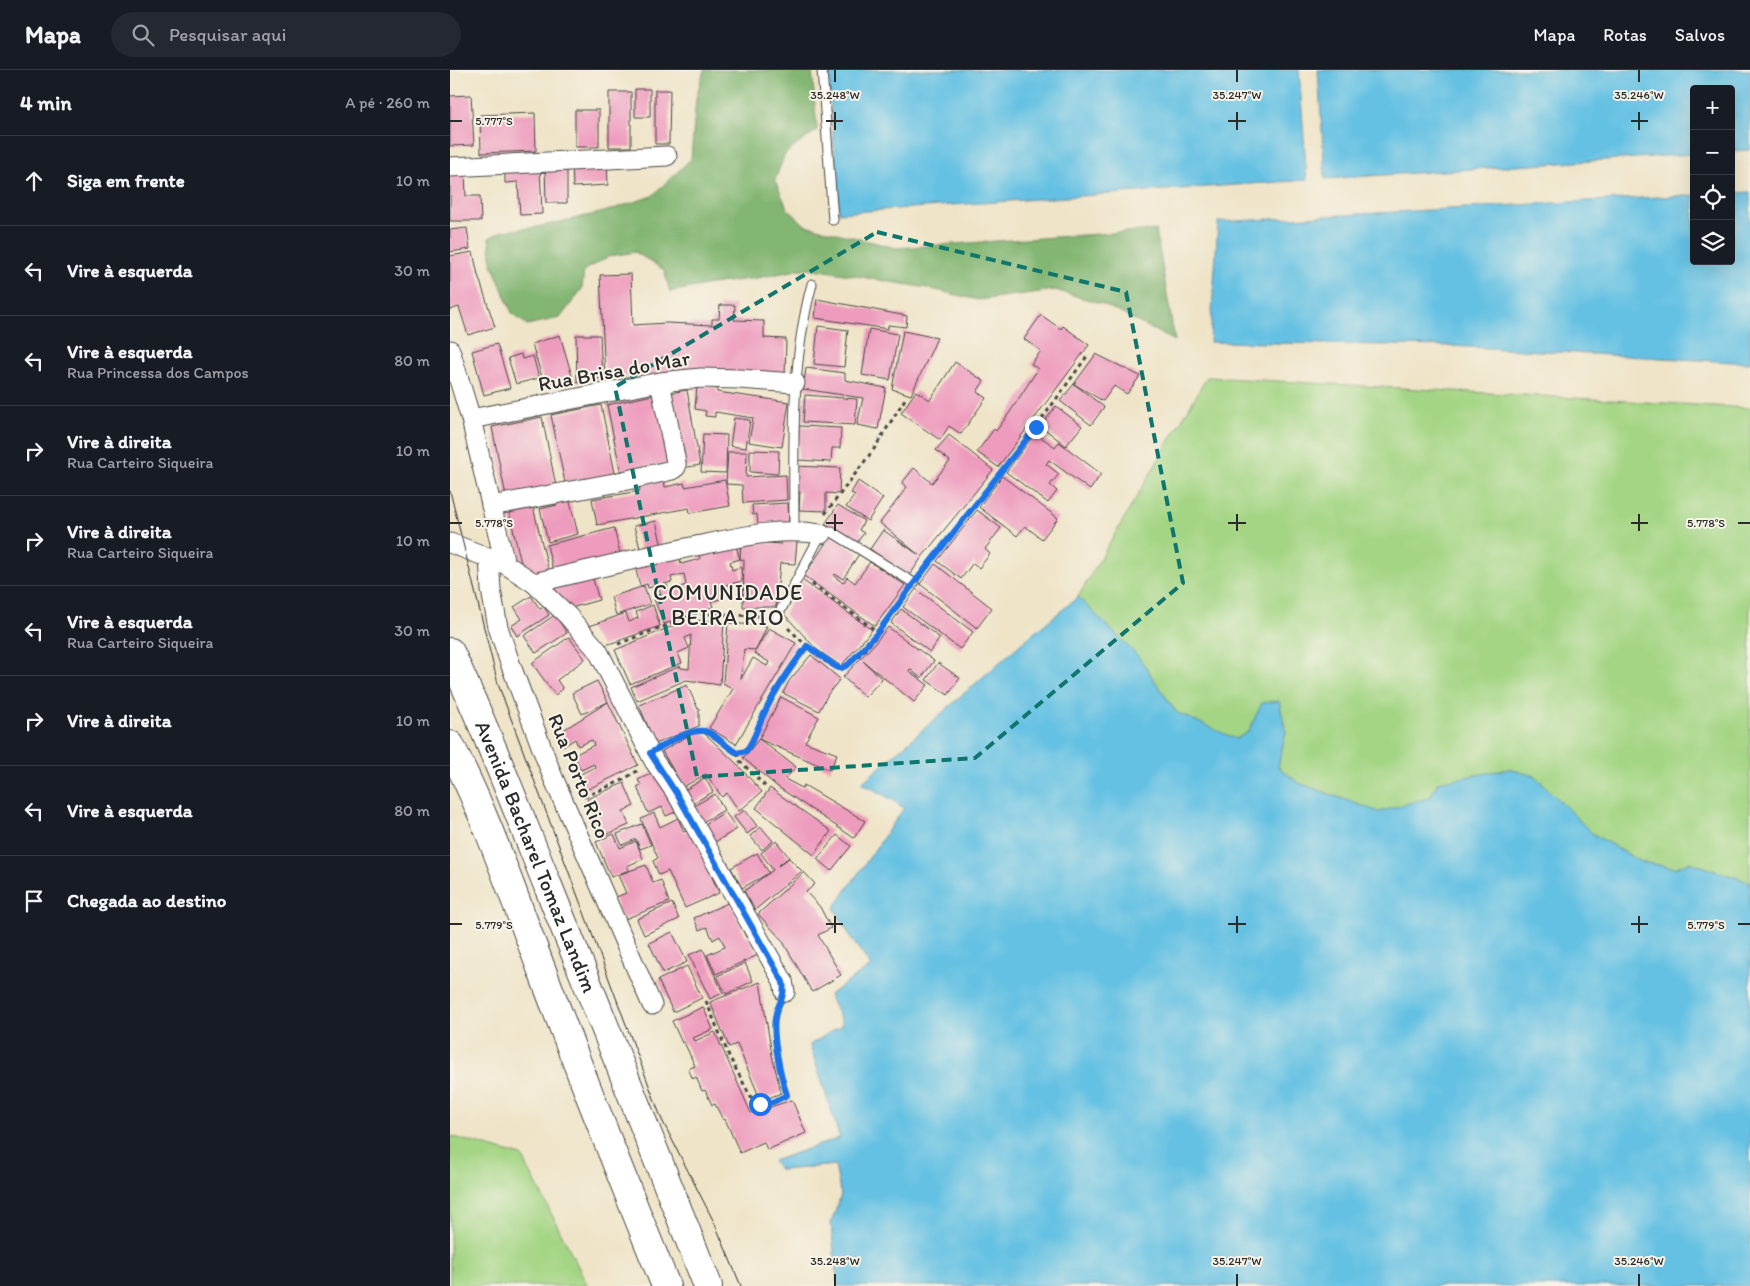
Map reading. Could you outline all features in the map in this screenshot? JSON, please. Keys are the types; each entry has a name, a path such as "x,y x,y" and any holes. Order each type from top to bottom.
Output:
{"highway":[{"name":"Avenida Bacharel Tomaz Landim","path":"450,652 471,697 620,1063 708,1286"},
{"name":"Avenida Bacharel Tomaz Landim","path":"450,745 467,778 499,856 582,1076 666,1286"}],"street":[{"path":"450,167 667,156"},
{"name":"Rua Porto Rico","path":"450,350 471,419 491,506 497,560 491,590 498,627 552,775 652,1005"},
{"name":"Rua Brisa do Mar","path":"471,419 660,382 710,378 795,383"},
{"path":"491,506 672,470 676,467 676,462 660,382"},
{"path":"534,583 662,553 756,534 809,532"},
{"path":"450,543 497,560 534,583 568,616 598,651 652,757 678,796 783,982 785,992"}],"lane":[{"path":"822,70 833,220"},
{"path":"777,617 799,574 809,532 795,383 803,321 812,284"},
{"path":"809,532 832,532 914,583"}],"path":[{"path":"598,651 688,617 707,614 777,617 823,659 838,668 842,668 858,655 878,632 1036,427 1088,355"},
{"path":"809,532 874,449 905,398"},
{"path":"799,574 878,632"},
{"path":"737,753 747,750 784,676 807,646"},
{"path":"565,805 621,781 652,757 690,732 699,730 709,733 737,753 740,761 766,787"},
{"path":"706,1001 736,1070 755,1105 773,1102 787,1095 778,1059 774,1020 785,992"}],"highlighted area":[{"path":"877,232 1126,292 1183,583 975,758 697,777 615,387"}],"green space":[{"path":"704,70 812,70 817,130 785,154 775,180 787,208 805,225 896,248 1156,230 1175,341 1103,304 1055,290 978,300 927,288 808,268 670,292 664,270 635,252 610,256 584,270 582,289 560,318 527,325 512,313 492,264 489,238 502,231 538,227 604,212 652,196 691,159 696,98"},
{"path":"1207,377 1750,408 1750,882 1689,862 1675,868 1641,862 1593,834 1535,776 838,1286 831,1224 841,1195 835,1165 780,1170 773,1161 840,1138 810,1045 843,1024 829,995 871,966 855,944 834,908 904,808 862,783 1023,642 1078,597"},
{"path":"450,1136 522,1156 588,1286 450,1286"}],"water":[{"path":"828,70 1299,70 1307,180 839,213"},
{"path":"1318,70 1750,70 1750,150 1735,151 1735,85 1690,85 1690,154 1325,179"},
{"path":"1750,192 1750,363 1451,346 1210,342 1218,222 1690,195 1690,265 1735,265 1735,193"},
{"path":"1078,597 1138,656 1176,712 1236,739 1248,732 1262,703 1279,701 1286,732 1278,767 1299,783 1379,812 1430,797 1438,782 1509,769 1535,776 1593,834 1641,862 1675,868 1689,862 1750,882 1750,1286 838,1286 831,1224 841,1195 835,1165 780,1170 773,1161 840,1138 810,1045 843,1024 829,995 871,966 855,944 834,908 904,808 862,783 1023,642"}],"building":[{"path":"635,89 650,89 650,117 635,117"},
{"path":"655,90 670,90 669,144 655,144"},
{"path":"609,92 631,92 631,147 609,147"},
{"path":"471,95 474,145 450,146 450,96"},
{"path":"575,110 599,110 599,147 575,147"},
{"path":"535,113 536,151 481,153 480,115"},
{"path":"607,161 608,185 573,187 572,162"},
{"path":"545,165 567,165 567,203 546,203"},
{"path":"540,166 542,214 520,215 518,182 505,183 505,168"},
{"path":"465,172 466,196 480,196 481,221 450,221 450,173"},
{"path":"467,228 470,249 450,252 450,230"},
{"path":"473,252 478,275 495,327 468,335 459,307 450,310 450,256"},
{"path":"631,274 633,325 666,323 712,325 712,319 719,319 720,305 735,305 734,320 764,321 764,338 786,339 785,376 688,374 605,378 600,275"},
{"path":"817,299 907,316 906,327 888,325 888,329 815,318"},
{"path":"1041,315 1061,329 1063,326 1089,345 998,467 977,452 994,429 996,431 1010,412 1038,369 1031,364 1041,351 1024,339"},
{"path":"818,326 848,330 844,367 814,364"},
{"path":"869,329 898,334 890,380 862,375"},
{"path":"903,331 937,338 911,395 892,389"},
{"path":"560,335 572,376 544,384 532,344"},
{"path":"576,335 600,335 602,378 577,383"},
{"path":"497,344 510,388 484,395 472,351"},
{"path":"521,354 522,359 533,356 539,378 516,384 508,358"},
{"path":"1096,354 1140,376 1127,394 1114,386 1103,401 1074,384"},
{"path":"955,362 984,381 977,392 986,398 961,434 949,426 940,440 901,413 916,391 930,400"},
{"path":"806,368 845,373 845,380 886,388 878,429 857,425 863,398 803,389"},
{"path":"1074,384 1104,407 1091,425 1060,401"},
{"path":"697,386 717,387 717,392 789,402 782,447 749,442 753,418 715,412 715,417 705,416 706,411 695,409"},
{"path":"687,390 700,465 682,468 670,393"},
{"path":"657,394 671,463 621,473 607,405"},
{"path":"805,395 857,399 855,425 803,422"},
{"path":"601,405 615,473 565,483 551,415"},
{"path":"1056,406 1082,426 1066,446 1041,426"},
{"path":"542,417 556,486 506,496 492,427"},
{"path":"734,418 750,420 746,448 730,446"},
{"path":"799,426 841,428 840,448 832,448 831,462 798,460"},
{"path":"1035,433 1055,447 1059,442 1101,474 1090,490 1049,460 1046,464 1059,474 1050,485 1057,491 1048,503 1006,472"},
{"path":"703,434 727,435 726,473 701,472"},
{"path":"949,435 993,470 922,557 909,576 870,549 883,530 919,555 880,523 907,487 902,483 914,468 932,483 950,461 936,450"},
{"path":"750,450 779,451 778,474 750,472"},
{"path":"728,452 747,452 746,477 786,475 787,500 743,503 742,485 726,484"},
{"path":"795,466 840,468 839,494 826,493 826,511 799,510 800,492 794,492"},
{"path":"1002,476 1058,518 1042,539 1025,526 1017,536 979,507"},
{"path":"664,480 665,487 684,483 685,487 725,480 730,506 690,513 689,508 597,525 592,499 640,491 639,485"},
{"path":"858,481 883,498 868,521 846,507 855,495 851,493"},
{"path":"569,498 578,534 548,542 540,509 557,505 556,501"},
{"path":"788,503 789,524 758,525 757,514 753,515 752,505"},
{"path":"838,505 864,521 859,530 864,533 856,544 825,524"},
{"path":"533,507 550,576 536,579 522,567 509,512"},
{"path":"977,510 1001,528 985,549 990,554 979,568 973,563 961,579 937,561"},
{"path":"656,521 662,547 641,552 634,526"},
{"path":"614,528 621,558 554,574 547,545"},
{"path":"831,535 859,554 843,579 835,574 834,576 843,583 847,577 855,583 870,562 905,585 875,626 804,576"},
{"path":"782,540 797,541 795,564 780,563 776,607 743,607 744,560 740,559 741,541 781,544"},
{"path":"736,546 740,559 730,562 732,570 741,567 742,581 719,587 721,599 711,601 713,607 664,624 654,599 662,596 659,589 667,585 669,591 686,585 684,574 671,577 672,582 648,588 647,584 640,586 635,566 679,556 681,564 700,559 699,555"},
{"path":"935,564 992,608 977,628 920,584"},
{"path":"592,576 599,600 567,609 546,589"},
{"path":"802,580 872,630 841,666 817,650 784,614"},
{"path":"644,586 650,604 616,615 611,597"},
{"path":"916,589 973,632 960,649 903,607"},
{"path":"531,596 540,609 544,607 549,615 517,636 511,626 522,619 514,607"},
{"path":"653,605 660,626 618,641 602,646 587,627 626,613 629,622 638,618 636,612"},
{"path":"901,609 940,638 930,652 891,623"},
{"path":"555,615 567,633 536,653 524,636"},
{"path":"691,620 724,621 720,685 686,680 637,701 631,687 680,666 681,668 689,669 691,635 685,638 689,648 678,653 682,663 630,684 615,650"},
{"path":"728,623 767,626 756,650 769,628 796,643 736,744 709,728 733,689 723,683","holes":["744,649 756,650 754,653 769,662 767,666 753,658 741,679"]},
{"path":"888,627 934,661 921,678 910,669 909,671 928,685 914,702 863,661 882,679 865,697 843,677"},
{"path":"569,637 585,659 557,680 563,689 555,695 532,663"},
{"path":"811,655 840,679 828,694 819,711 783,693 789,681"},
{"path":"938,663 960,678 948,695 926,680"},
{"path":"597,681 608,702 582,714 572,693"},
{"path":"687,685 699,708 699,726 655,744 639,705"},
{"path":"781,697 819,717 805,742 837,754 830,770 759,739"},
{"path":"608,702 638,765 584,791 577,776 595,767 594,764 581,770 574,755 594,745 592,740 578,746 575,739 564,746 557,734"},
{"path":"703,732 735,762 762,792 739,811 727,793 722,797 706,774 683,787 662,751 691,734"},
{"path":"759,739 796,767 785,779 802,788 804,785 865,821 854,838 778,787 743,758"},
{"path":"656,771 675,812 666,816 662,807 648,813 637,787 641,785 638,780"},
{"path":"705,778 713,792 693,803 685,790"},
{"path":"624,783 634,806 623,811 629,825 603,836 587,799"},
{"path":"770,788 831,831 814,855 756,808"},
{"path":"715,794 724,810 703,822 694,806"},
{"path":"745,810 757,826 747,834 734,817"},
{"path":"725,812 737,829 715,842 705,824"},
{"path":"654,813 660,827 678,818 684,832 691,829 719,893 685,908 668,871 659,875 653,861 658,858 641,819"},
{"path":"642,824 651,845 640,849 636,839 622,845 617,834"},
{"path":"761,827 773,841 762,850 750,836"},
{"path":"614,834 620,848 636,841 643,859 627,866 629,870 611,877 596,842"},
{"path":"837,835 851,846 831,871 817,859"},
{"path":"776,841 789,857 778,866 789,858 802,871 755,910 744,891 773,870 761,853"},
{"path":"757,853 769,873 742,888 731,868"},
{"path":"646,865 653,883 661,880 669,902 622,920 614,898 626,893 618,875"},
{"path":"804,872 815,884 806,892 820,907 831,928 818,935 841,975 812,992 782,940 758,914"},
{"path":"730,902 746,937 749,936 758,955 716,974 707,955 725,947 720,936 713,940 707,927 699,930 694,918"},
{"path":"672,903 679,919 644,935 637,919"},
{"path":"672,932 687,962 663,973 649,943"},
{"path":"703,949 723,993 710,999 689,955"},
{"path":"745,963 753,981 726,994 717,976"},
{"path":"687,966 702,998 673,1012 658,980"},
{"path":"760,982 772,1055 781,1093 761,1101 737,1044 729,1047 710,1002"},
{"path":"703,1007 713,1029 693,1038 695,1041 715,1032 751,1113 792,1100 806,1133 767,1150 764,1142 740,1153 725,1119 723,1120 715,1104 712,1105 705,1090 702,1091 696,1077 693,1079 688,1069 695,1066 672,1021"}],"tram line":[{"path":"450,491 498,684 662,1120 715,1224 741,1286"}],"district":[{"name":"COMUNIDADE BEIRA RIO","path":"728,604"}],"route":[{"path":"760,1104 773,1102 787,1095 778,1059 774,1020 785,992 783,982 678,796 650,753 690,732 699,730 709,733 734,752 742,753 746,751 754,739 764,714 784,676 807,646 838,668 849,664 878,632 1036,427"}]}
